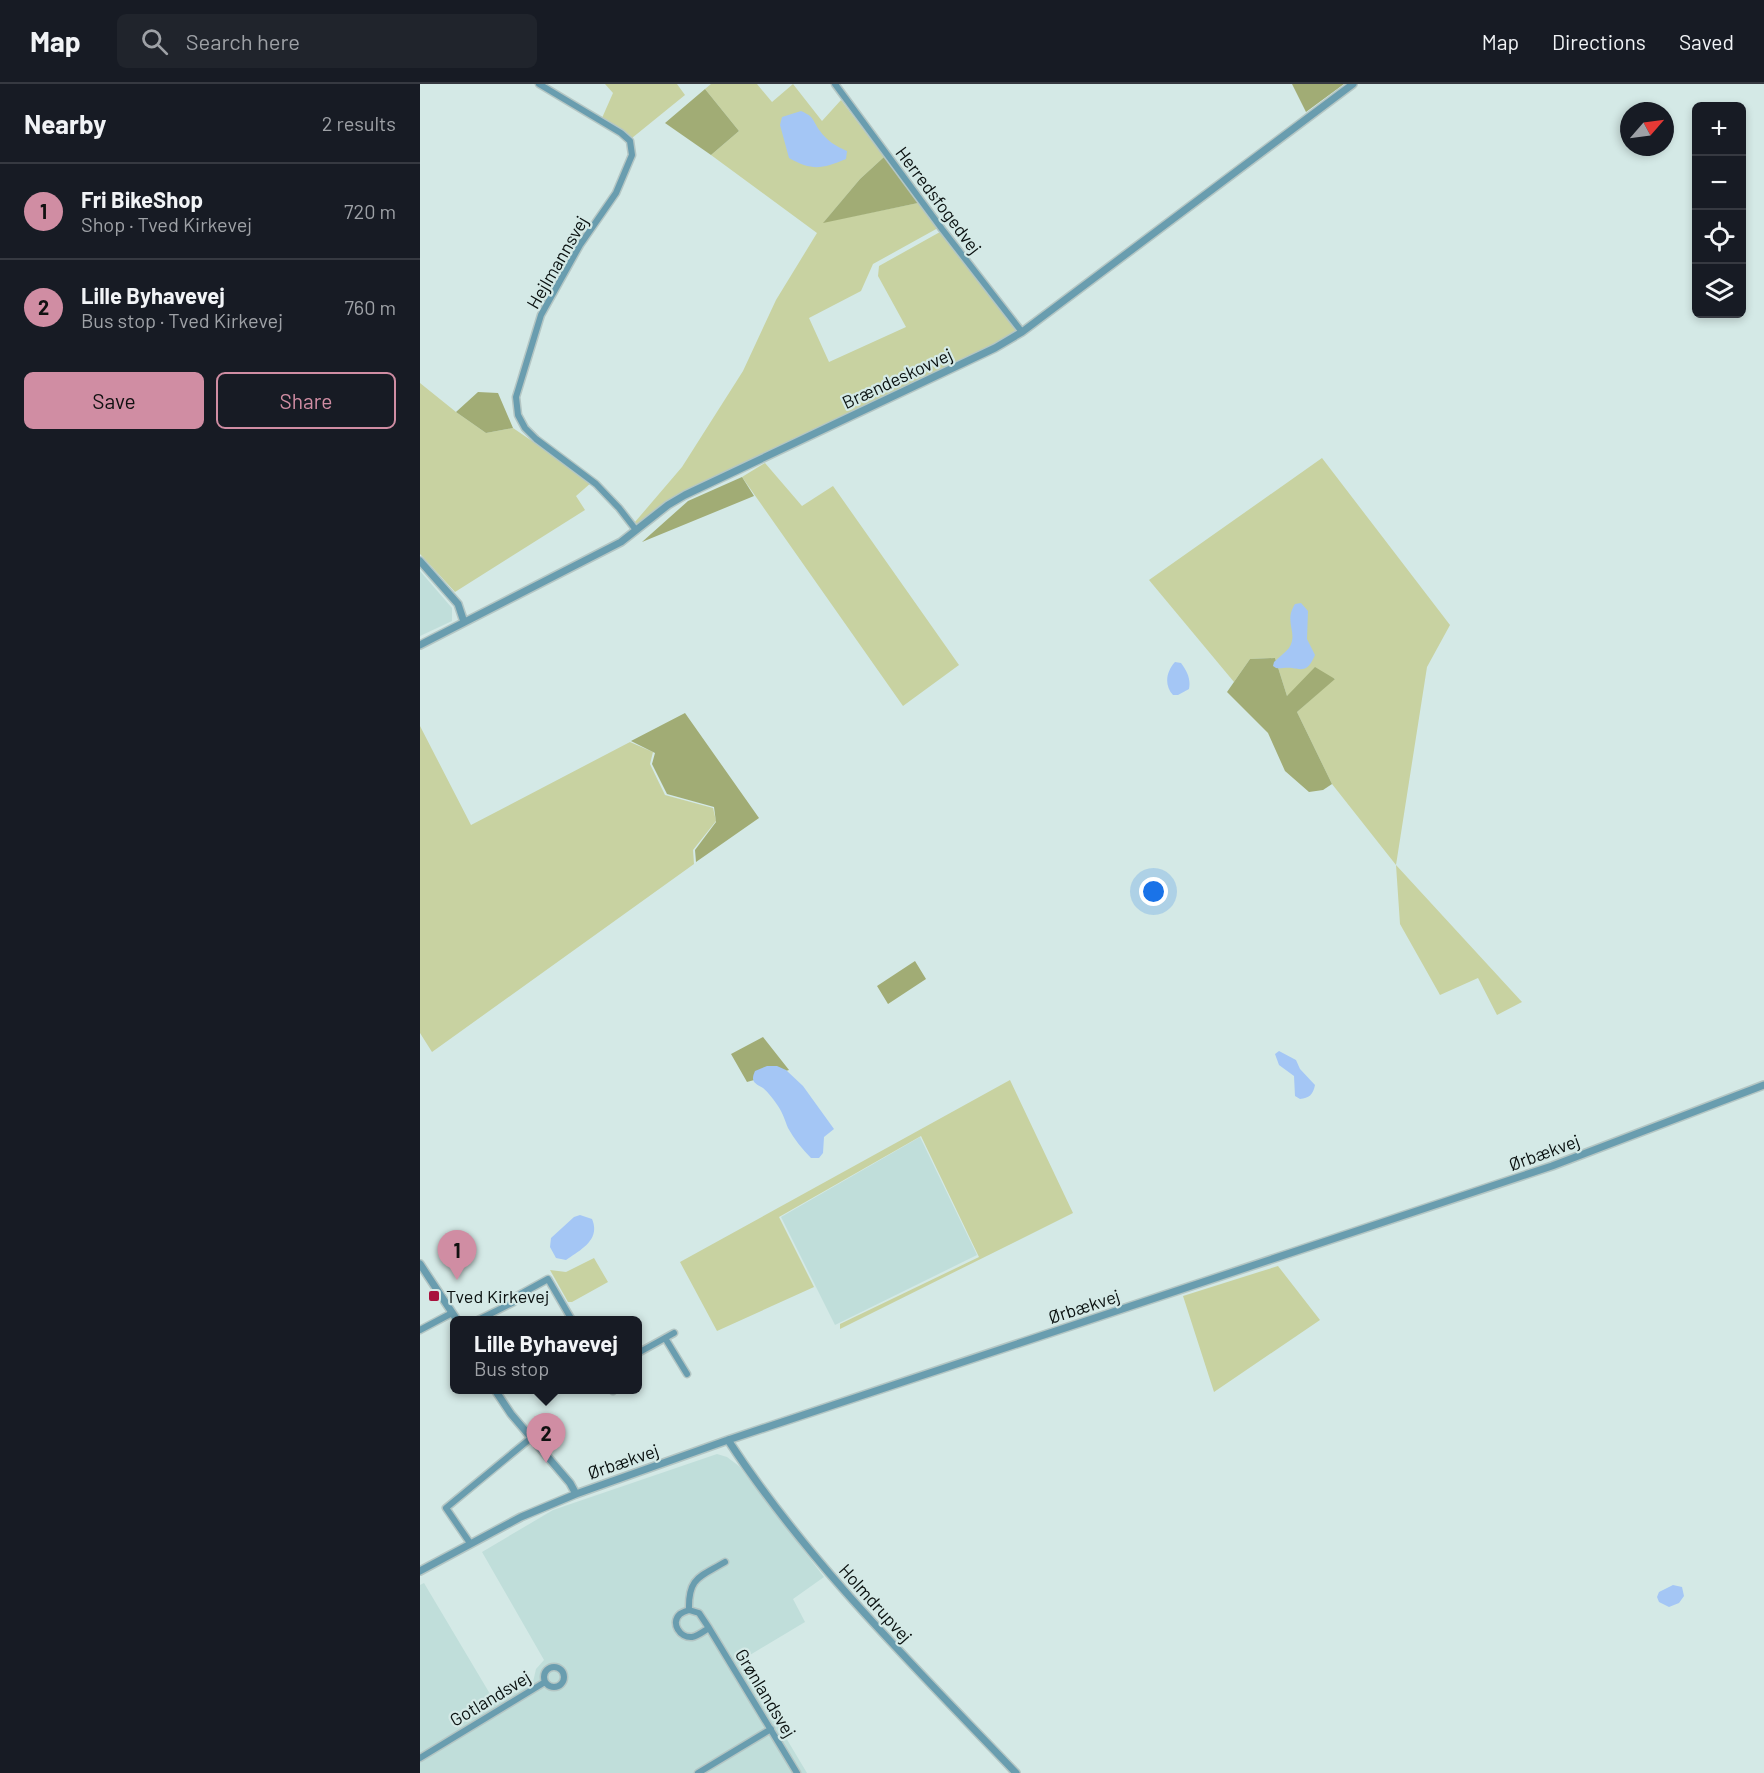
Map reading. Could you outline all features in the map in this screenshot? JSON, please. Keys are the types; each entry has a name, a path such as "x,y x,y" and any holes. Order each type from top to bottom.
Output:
{"street":[{"name":"Hejlmannsvej","path":"539,84 621,133 630,141 632,155 616,193 580,246 541,315 516,398 518,415 525,428 536,440 596,484 636,530"},
{"name":"Herredsfogedvej","path":"835,84 942,229 1022,332"},
{"name":"Brændeskovvej","path":"420,645 606,550 685,495 995,348 1022,332 1353,84"},
{"path":"420,561 458,604 464,622"},
{"name":"Ørbækvej","path":"420,1571 521,1517 576,1494 728,1440 1512,1179 1764,1085"},
{"path":"420,1264 454,1316"},
{"path":"486,1316 514,1302 517,1296 548,1279 570,1316"},
{"path":"420,1330 452,1313"},
{"path":"642,1351 674,1333"},
{"path":"665,1338 687,1374"},
{"path":"498,1394 511,1414 570,1482 576,1494"},
{"path":"470,1543 446,1508 531,1438"},
{"name":"Holmdrupvej","path":"728,1440 813,1555 1016,1773"},
{"path":"709,1628 691,1637 677,1629 676,1622 680,1614 689,1610 689,1594 692,1585 698,1578 725,1562"},
{"name":"Grønlandsvej","path":"689,1610 699,1613 709,1628 797,1773"},
{"name":"Gotlandsvej","path":"420,1758 545,1682"},
{"path":"698,1773 771,1730"}],"shaded area":[{"path":"420,571 452,608 452,621 420,636"},
{"path":"920,1137 977,1255 835,1325 781,1217"},
{"path":"717,1454 727,1457 739,1466 824,1577 793,1599 805,1622 740,1661 807,1773 420,1773 420,1585 424,1583 496,1704 533,1682 536,1669 544,1660 482,1552 553,1510"}],"green space":[{"path":"605,84 677,84 685,95 632,138 602,118 613,93"},
{"path":"711,84 757,84 772,102 793,84 822,121 841,100 884,157 860,179 824,222 918,203 938,228 873,264 861,291 809,318 829,362 906,327 878,276 879,266 940,232 1016,330 999,343 703,484 638,525 635,522 682,467 743,371 776,300 817,233 711,155 739,131 705,89"},
{"path":"1292,84 1344,84 1306,112"},
{"path":"705,89 739,131 711,155 665,123"},
{"path":"884,157 918,203 823,223 860,179"},
{"path":"420,383 486,433 513,428 592,482 576,496 585,510 455,592 420,554"},
{"path":"478,392 498,393 513,428 486,433 456,412"},
{"path":"1322,458 1450,625 1427,667 1396,865 1332,784 1297,712 1335,678 1287,696 1275,658 1250,659 1234,682 1149,580"},
{"path":"765,463 802,506 833,486 959,665 903,706 742,477"},
{"path":"742,477 754,496 642,542 688,501"},
{"path":"1275,658 1287,696 1315,667 1335,679 1297,712 1332,784 1323,790 1309,792 1285,771 1268,733 1227,692 1250,659"},
{"path":"685,713 759,818 696,862 695,850 716,822 714,807 667,794 652,764 655,753 631,741"},
{"path":"420,726 471,825 630,742 653,752 650,764 665,795 713,808 716,821 693,850 694,864 432,1052 420,1033"},
{"path":"1396,865 1522,1002 1497,1015 1478,978 1440,995 1400,924"},
{"path":"915,961 926,979 888,1004 877,986"},
{"path":"763,1037 789,1070 747,1082 731,1054"},
{"path":"1010,1080 1073,1213 840,1329 840,1324 979,1257 921,1136 779,1217 814,1287 717,1331 680,1262"},
{"path":"594,1258 608,1282 568,1302 550,1270 566,1272"},
{"path":"1278,1266 1320,1320 1214,1392 1183,1296"}],"water":[{"path":"801,111 811,117 822,134 847,151 846,159 823,167 811,167 789,158 780,125 782,117"},
{"path":"1301,603 1308,611 1307,639 1315,655 1309,666 1303,669 1276,668 1273,666 1274,662 1292,642 1290,617 1295,604"},
{"path":"1175,662 1181,663 1187,672 1189,682 1189,689 1178,695 1173,695 1167,683 1168,674"},
{"path":"1279,1051 1296,1060 1300,1069 1315,1085 1312,1094 1308,1097 1300,1099 1295,1096 1294,1076 1279,1065 1275,1054"},
{"path":"767,1066 777,1066 786,1070 803,1086 834,1129 824,1137 823,1153 819,1158 811,1158 801,1147 775,1102 753,1080 755,1071"},
{"path":"580,1215 592,1219 594,1233 591,1239 588,1244 566,1260 556,1258 550,1247 551,1238 574,1217"},
{"path":"1673,1585 1682,1587 1684,1596 1679,1603 1669,1607 1659,1602 1657,1597 1659,1592"}],"place":[{"name":"Fri BikeShop","path":"457,1280"},
{"name":"Tved Kirkevej","path":"434,1296"},
{"name":"Lille Byhavevej","path":"546,1463"}]}
